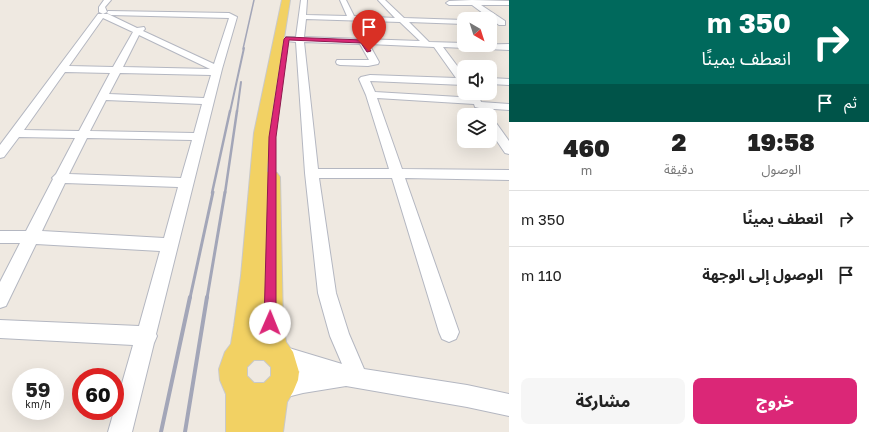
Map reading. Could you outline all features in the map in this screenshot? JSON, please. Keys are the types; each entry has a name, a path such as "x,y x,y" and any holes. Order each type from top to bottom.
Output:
{"main road":[{"path":"276,391 262,399 250,397 240,390 235,382 233,372 235,362 243,351 249,322 260,152 271,74 286,0"},
{"path":"267,432 276,391 284,371 284,365 276,352 270,323 271,164 276,113 293,39 292,0"},
{"path":"243,351 255,345 264,345 276,352"},
{"path":"240,390 242,432"}],"street":[{"path":"304,0 303,17 293,39 327,293 340,336 354,368 351,378"},
{"path":"343,0 352,19"},
{"path":"381,0 402,20 432,44 457,73"},
{"path":"448,1 497,1 509,3"},
{"path":"448,1 460,12"},
{"path":"471,1 506,23"},
{"path":"497,1 509,10"},
{"path":"106,12 217,69"},
{"path":"106,12 233,17 217,69 210,101 120,432"},
{"path":"0,154 106,12"},
{"path":"303,17 402,20 457,17"},
{"path":"0,300 59,178 116,70 139,30"},
{"path":"293,39 505,47 509,54"},
{"path":"340,62 374,62 363,42"},
{"path":"63,69 217,69"},
{"path":"449,332 371,95 364,79 457,81"},
{"path":"497,81 509,82"},
{"path":"371,95 457,99"},
{"path":"103,96 210,101"},
{"path":"475,100 509,107"},
{"path":"497,132 509,150"},
{"path":"17,133 200,137"},
{"path":"312,173 509,175"},
{"path":"59,178 187,183"},
{"path":"0,237 31,236 170,245"},
{"path":"0,328 147,336"},
{"path":"276,352 351,378 467,396 509,405"},
{"path":"276,391 303,382 351,378"}],"railway":[{"path":"243,49 254,0"},
{"path":"230,112 244,48"},
{"path":"237,112 241,82"},
{"path":"212,193 230,111"},
{"path":"225,193 237,111"},
{"path":"190,298 213,192"},
{"path":"207,298 225,192"},
{"path":"161,432 190,297"},
{"path":"185,432 207,297"}],"route":[{"path":"270,323 271,171 273,137 286,39 363,42 369,51"}]}
